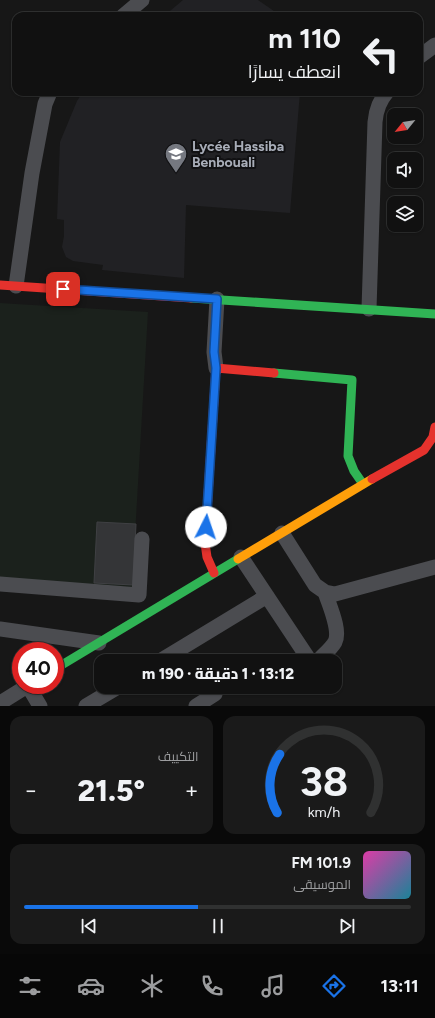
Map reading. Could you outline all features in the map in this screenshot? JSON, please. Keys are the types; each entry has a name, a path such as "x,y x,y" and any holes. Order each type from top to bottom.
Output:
{"street":[{"path":"128,12 142,0"},
{"path":"423,54 435,45"},
{"path":"16,286 32,173 45,104 48,96"},
{"path":"369,309 375,122 376,110 384,96"},
{"path":"0,285 435,314"},
{"path":"214,573 207,557 205,542 216,368 214,352 217,299"},
{"path":"216,368 352,380 348,456 350,465 363,484"},
{"path":"64,664 363,484 429,448 435,427"},
{"path":"282,533 315,585 325,592 335,594 435,567"},
{"path":"0,584 139,595 142,539"},
{"path":"241,557 305,654"},
{"path":"324,654 335,641 336,634 335,625 325,592"},
{"path":"172,654 267,596"},
{"path":"0,629 99,643"},
{"path":"0,704 16,694"},
{"path":"33,694 40,706"},
{"path":"86,706 106,694"},
{"path":"196,706 215,694"}],"shaded area":[{"path":"183,0 258,0 275,12 169,12"},
{"name":"Lycée Hassiba Benbouali","path":"80,96 300,96 290,213 186,205 184,278 102,270 103,265 73,261 66,257 62,247 64,220 57,219 60,142"},
{"path":"0,303 148,312 132,587 0,579"}],"building":[{"path":"97,522 136,524 133,585 94,583"}],"traffic: fast":[{"path":"191,298 435,314"},
{"path":"274,373 352,380 348,456 354,471 363,484"},
{"path":"64,664 238,559"}],"traffic: slow":[{"path":"238,559 372,479"}],"traffic: jam":[{"path":"0,285 191,298"},
{"path":"214,573 207,557 205,543 216,368 274,373"},
{"path":"372,479 424,450 433,437 435,427"}],"place":[{"name":"Lycée Hassiba Benbouali","path":"176,174"}],"route":[{"path":"63,289 217,299 214,352 216,368 206,527"}]}
